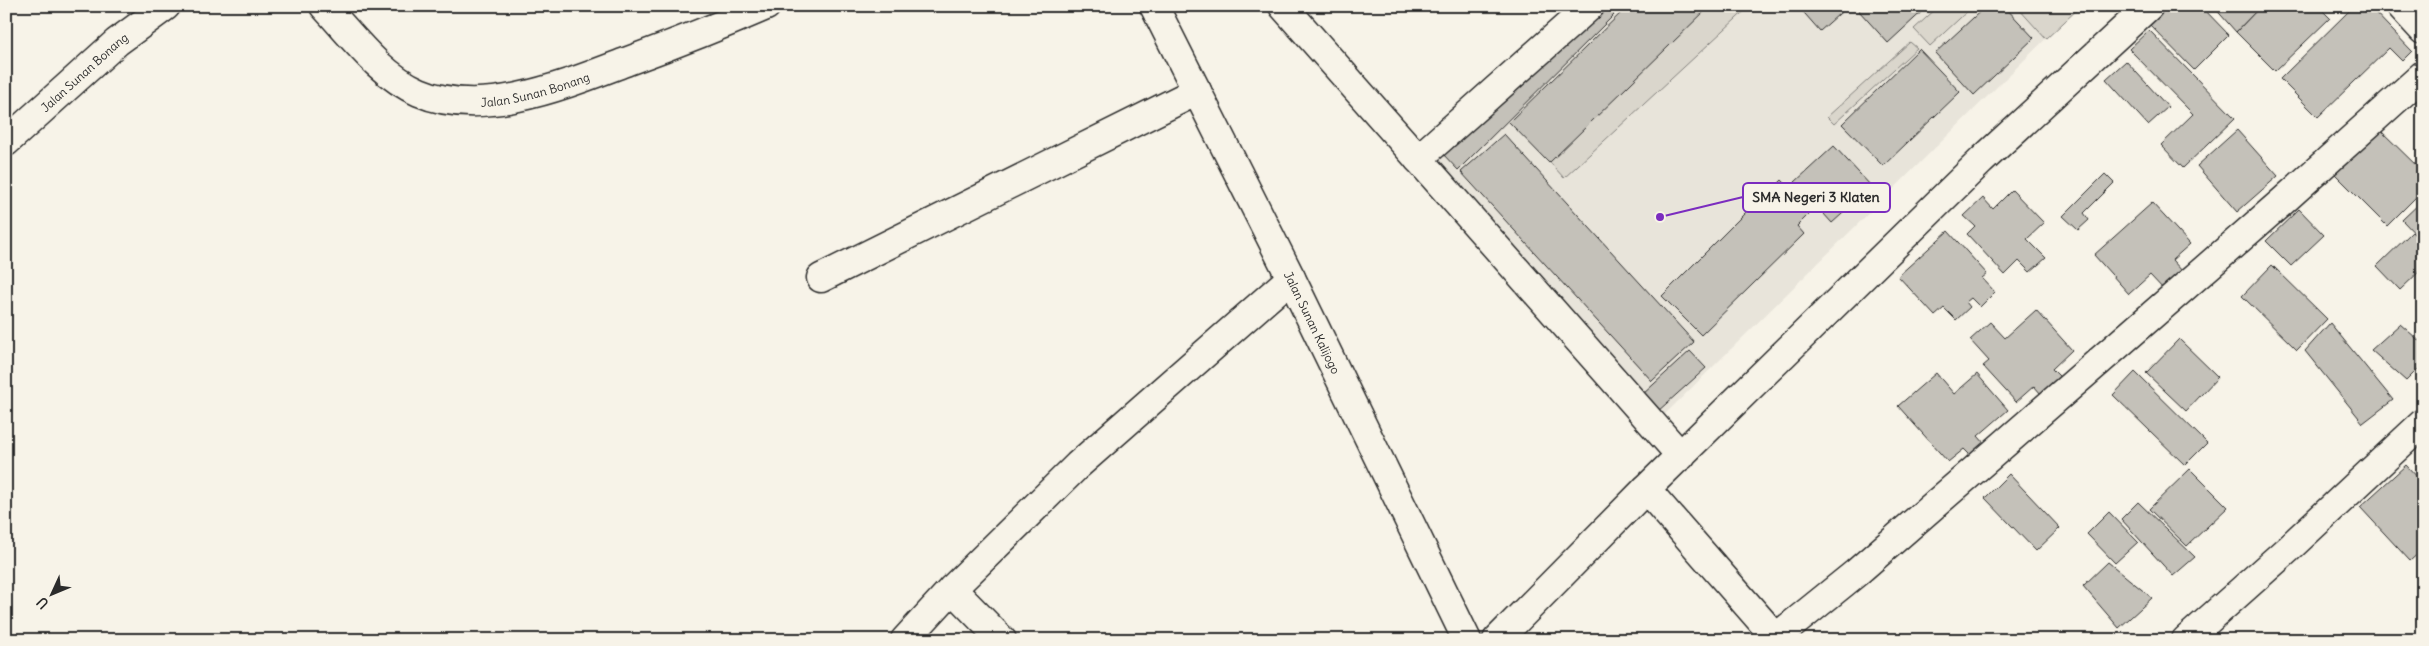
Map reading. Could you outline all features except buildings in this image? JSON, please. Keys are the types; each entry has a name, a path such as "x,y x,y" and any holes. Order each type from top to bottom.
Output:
{"street":[{"name":"Jalan Sunan Bonang","path":"6,142 117,42 166,6"},
{"name":"Jalan Sunan Bonang","path":"324,6 388,74 420,93 460,102 514,99 574,82 692,38 766,6"},
{"name":"Jalan Sunan Kalijogo","path":"1154,6 1291,278 1467,640"},
{"path":"1283,6 1681,456"},
{"path":"1418,159 1590,6"},
{"path":"1497,640 1646,489 1981,161 2148,6"},
{"path":"2401,6 2423,30"},
{"path":"1646,489 1776,639 2276,208 2423,75"},
{"path":"821,278 1197,91"},
{"path":"905,640 952,589 1078,465 1291,278"},
{"path":"2186,640 2288,549 2423,423"},
{"path":"952,589 1002,640"}],"shaded area":[{"path":"1566,6 1595,6 1442,153 1457,170 1614,15 1606,6 1986,6 1935,53 1974,94 2034,38 2004,6 2079,6 1658,421 1414,146","holes":["1919,49 1960,92 1883,166 1842,123","1503,134 1694,342 1652,380 1461,173","1834,147 1871,187 1832,223 1795,182","1782,181 1812,210 1797,226 1804,234 1701,335 1662,295 1765,193 1767,195","1690,351 1706,368 1658,412"]},
{"path":"1707,6 1750,6 1564,178 1545,157"},
{"path":"1939,6 1973,6 1930,46 1914,29"},
{"path":"2020,6 2081,6 2046,39 2018,8"},
{"path":"1910,42 1917,48 1834,124 1827,117"}],"place":[{"name":"SMA Negeri 3 Klaten","path":"1660,217"}]}
